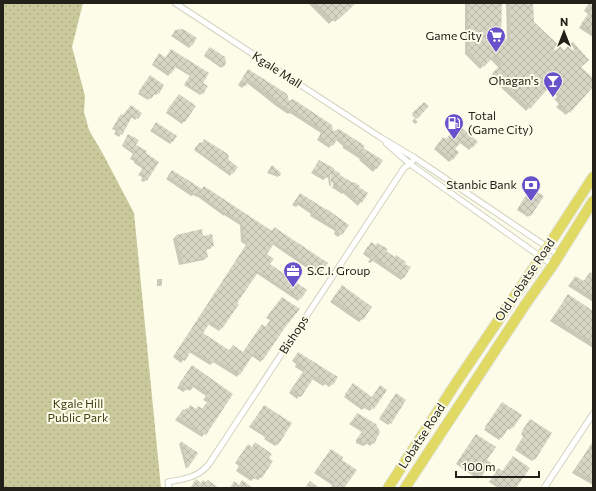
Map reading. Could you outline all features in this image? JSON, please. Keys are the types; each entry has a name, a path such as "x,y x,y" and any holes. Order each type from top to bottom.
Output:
{"highway":[{"name":"Old Lobatse Road","path":"456,383 593,177"},
{"name":"Old Lobatse Road","path":"470,391 525,305 553,265 593,201"},
{"name":"Lobatse Road","path":"388,488 456,383"},
{"name":"Lobatse Road","path":"405,488 470,391"}],"street":[{"name":"Kgale Mall","path":"175,3 380,137 408,153 559,255"},
{"name":"Kgale Mall","path":"380,137 410,164 553,265"},
{"name":"Bishops","path":"404,168 408,153"},
{"name":"Bishops","path":"169,488 168,482 196,476 209,464 404,168 415,158"},
{"path":"544,488 593,414"}],"green space":[{"name":"Kgale Hill Public Park","path":"3,3 83,3 72,47 85,96 84,112 89,130 134,213 161,488 3,488"}],"building":[{"path":"315,3 356,3 339,19 337,17 333,21"},
{"path":"468,3 502,3 501,34 510,43 509,3 533,3 534,22 564,50 573,42 589,60 581,67 593,78 593,87 570,113 558,103 561,100 556,96 559,93 552,84 530,109 492,73 502,64 494,56 484,67 468,50"},
{"path":"590,3 593,3 593,32 581,24 591,10 587,7"},
{"path":"183,29 197,38 192,46 173,34 175,30"},
{"path":"210,47 225,57 226,62 224,67 205,53"},
{"path":"171,49 209,73 203,83 208,86 203,94 185,83 191,74 177,65 171,74 153,63 159,53 166,58"},
{"path":"248,69 287,94 289,101 293,99 332,125 333,131 339,129 365,146 363,148 383,160 377,169 362,157 362,155 345,144 346,143 339,137 333,146 319,137 324,130 276,101 277,100 250,80 246,86 240,82"},
{"path":"150,75 164,85 159,94 156,92 151,99 139,91"},
{"path":"179,94 196,106 185,122 167,110"},
{"path":"424,102 429,106 417,119 412,113"},
{"path":"131,105 142,113 138,119 133,115 122,135 116,132 118,128 114,126 121,114 123,115"},
{"path":"156,122 177,136 173,142 152,129"},
{"path":"459,125 478,142 472,148 463,140 455,149 459,152 453,160 436,146 443,137 446,139"},
{"path":"128,134 139,140 136,145 147,151 146,153 159,162 147,181 140,173 144,166 135,161 136,159 132,156 134,152 123,144"},
{"path":"204,139 228,154 229,160 238,167 233,174 195,148 199,143 203,142"},
{"path":"319,160 334,168 334,170 340,173 340,175 353,183 354,182 368,193 362,203 355,199 356,197 347,190 346,191 331,182 331,174 327,178 313,170"},
{"path":"272,165 281,173 280,176 268,171"},
{"path":"172,170 202,189 204,186 272,231 274,227 328,263 321,273 275,242 267,254 274,259 270,264 307,290 301,299 259,271 237,303 239,304 222,329 211,321 203,333 229,350 233,345 243,352 262,324 266,327 272,317 268,315 282,297 300,309 286,326 263,360 254,353 240,375 216,359 213,363 192,349 185,361 175,354 248,242 244,239 242,222 228,213 227,214 201,195 196,192 195,194 168,176"},
{"name":"Stanbic Bank","path":"531,188 544,196 531,216 518,208"},
{"path":"300,193 327,209 349,225 342,235 336,231 337,228 312,213 313,211 301,203 300,205 295,201"},
{"path":"202,229 203,236 212,234 214,246 206,248 208,257 182,263 176,235"},
{"path":"371,242 376,245 377,243 388,249 386,251 395,257 396,255 406,262 405,264 411,267 404,278 376,258 374,261 370,258 373,256 365,251"},
{"path":"590,272 593,274 593,297 571,283 575,276 584,281"},
{"path":"342,285 372,307 363,320 333,298"},
{"path":"568,294 593,311 593,343 553,317"},
{"path":"298,352 338,377 333,385 328,382 327,384 315,376 301,397 291,390 305,369 297,363 298,361 294,358"},
{"path":"192,365 233,394 206,435 178,417 183,409 188,409 190,405 196,409 198,406 203,409 209,399 206,396 208,393 196,384 194,388 190,386 187,390 179,384"},
{"path":"353,383 372,397 380,385 387,390 374,409 366,406 365,408 345,394"},
{"path":"396,393 406,400 391,424 380,417"},
{"path":"502,402 522,415 513,428 510,426 502,438 485,427"},
{"path":"264,405 292,423 278,445 265,437 266,435 251,425"},
{"path":"357,413 376,424 380,432 374,444 370,441 366,444 359,440 359,436 364,429 352,421"},
{"path":"530,419 552,433 535,460 516,448 525,434 522,431"},
{"path":"476,434 496,447 487,460 491,463 481,477 458,461"},
{"path":"181,441 198,453 188,468"},
{"path":"255,442 272,454 269,458 273,461 262,478 257,475 255,479 238,467 241,463 237,460 248,444 252,447"},
{"path":"593,442 593,480 575,470"},
{"path":"331,449 343,457 342,460 357,470 344,488 330,488 334,482 316,470"},
{"path":"513,456 530,468 516,488 503,488 491,480 498,468 503,471"},
{"path":"196,479 201,483 203,480 206,482 208,480 219,488 190,488"},
{"path":"242,480 253,488 230,488 234,481 239,485"},
{"path":"310,481 320,488 305,488"}],"place":[{"name":"Game City","path":"496,53"},
{"name":"Ohagan's","path":"553,98"},
{"name":"Total (Game City)","path":"454,140"},
{"name":"Stanbic Bank","path":"531,202"},
{"name":"S.C.I. Group","path":"293,288"}]}
